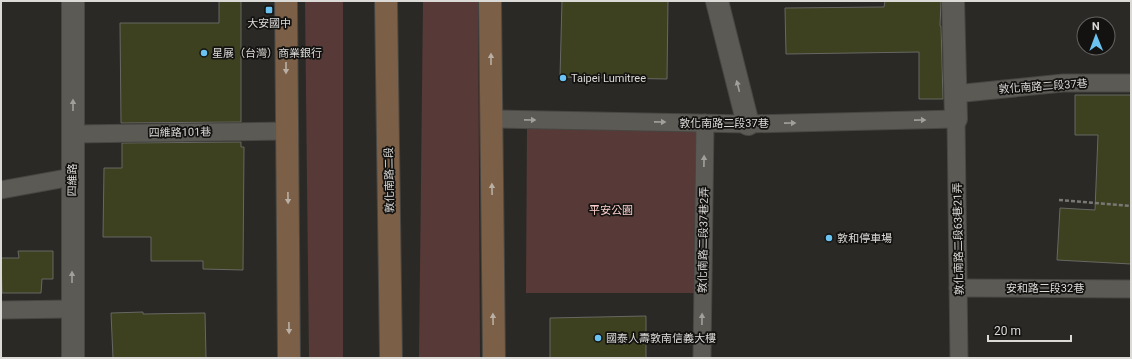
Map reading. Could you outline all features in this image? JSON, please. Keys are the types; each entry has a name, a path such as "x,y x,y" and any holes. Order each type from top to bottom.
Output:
{"main road":[{"path":"286,1 289,358"},
{"name":"敦化南路二段","path":"386,1 392,358"},
{"path":"490,1 494,358"}],"street":[{"name":"四維路","path":"73,1 73,358"},
{"path":"717,1 748,124"},
{"path":"953,1 956,119"}],"lane":[{"name":"敦化南路二段37巷","path":"956,94 1063,83 1131,83"},
{"name":"敦化南路二段37巷","path":"491,119 748,124 956,119"},
{"name":"敦化南路二段63巷21弄","path":"956,119 959,358"},
{"name":"敦化南路二段37巷2弄","path":"702,358 705,123"},
{"name":"四維路101巷","path":"73,134 287,131"},
{"path":"1,190 72,177"},
{"name":"安和路二段32巷","path":"958,288 1131,289"},
{"path":"1,310 72,309"}],"path":[{"path":"1059,200 1131,206"}],"green space":[{"path":"305,1 343,1 343,358 309,358"},
{"path":"423,1 478,1 480,358 419,358"},
{"name":"平安公園","path":"527,127 697,128 695,293 526,293"}],"building":[{"path":"219,1 241,1 241,122 121,123 120,23 219,23"},
{"path":"562,1 668,1 667,79 560,77"},
{"path":"885,1 941,1 940,26 943,99 919,99 919,52 786,54 785,8 884,7"},
{"path":"1075,95 1131,95 1131,264 1057,260 1060,208 1095,210 1098,135 1075,135"},
{"path":"241,142 241,147 244,147 243,270 203,269 203,261 151,261 151,237 103,237 104,168 122,168 122,143"},
{"path":"18,251 53,251 53,279 42,279 41,293 2,293 1,258 19,258"},
{"path":"143,312 143,314 205,313 206,358 113,358 111,313"},
{"name":"國泰人壽敦南信義大樓","path":"646,316 646,358 550,358 550,318"}],"place":[{"name":"大安國中","path":"269,10"},
{"name":"星展（台灣）商業銀行","path":"204,53"},
{"name":"Taipei Lumitree","path":"563,78"},
{"name":"敦和停車場","path":"829,238"},
{"name":"國泰人壽敦南信義大樓","path":"598,338"}]}
